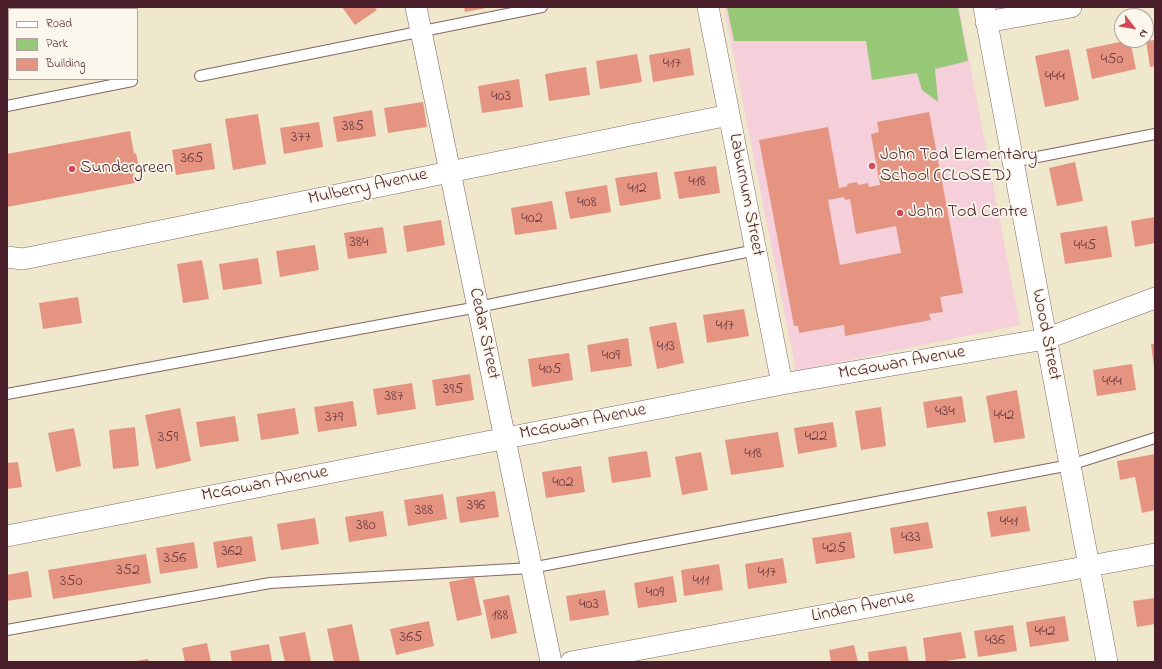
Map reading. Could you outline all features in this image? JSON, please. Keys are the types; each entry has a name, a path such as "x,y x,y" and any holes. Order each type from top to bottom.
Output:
{"street":[{"name":"Cedar Street","path":"416,7 551,662"},
{"name":"Laburnum Street","path":"708,7 782,384"},
{"path":"985,15 1071,7"},
{"name":"Wood Street","path":"985,15 1106,662"},
{"name":"Mulberry Avenue","path":"7,257 23,259 729,115"},
{"name":"McGowan Avenue","path":"7,536 782,384 1046,339 1155,298"},
{"name":"Linden Avenue","path":"571,662 1155,554"}],"lane":[{"path":"200,76 542,7"},
{"path":"7,106 132,81"},
{"path":"1012,162 1155,134"},
{"path":"7,394 478,307 756,250"},
{"path":"7,630 270,583 531,568 1070,465 1155,438"}],"shaded area":[{"name":"John Tod Elementary School (CLOSED)","path":"724,7 959,7 1020,325 796,371"}],"green space":[{"path":"727,7 958,7 968,61 935,69 938,102 922,90 917,73 872,80 866,41 734,41"}],"building":[{"path":"342,7 374,7 377,10 355,25"},
{"path":"464,7 486,7 486,8 465,12"},
{"path":"1154,40 1155,66 1150,67 1147,48 1154,48"},
{"path":"1114,43 1114,48 1132,48 1136,69 1092,79 1086,49"},
{"path":"690,48 694,75 653,82 649,55"},
{"path":"1069,49 1079,100 1045,107 1035,56"},
{"path":"637,54 642,82 600,89 596,61"},
{"path":"586,67 590,95 549,101 545,74"},
{"path":"519,79 523,107 482,113 478,86"},
{"path":"423,102 427,127 388,133 384,108"},
{"path":"372,110 376,136 337,142 333,117"},
{"name":"John Tod Centre","path":"929,112 963,293 940,297 943,312 929,314 931,320 845,336 844,325 799,333 798,326 794,326 759,140 828,127 839,188 848,186 847,184 857,182 858,185 868,183 869,187 880,185 871,134 879,132 877,122","holes":["844,197 845,200 850,199 856,234 896,226 901,253 840,265 828,200"]},
{"path":"258,114 266,164 233,170 225,119"},
{"path":"319,122 323,147 284,154 280,128"},
{"name":"Sundergreen","path":"130,131 134,154 136,153 139,169 133,170 135,183 7,207 7,154"},
{"path":"211,143 215,169 176,175 172,150"},
{"path":"1075,162 1083,201 1057,206 1049,168"},
{"path":"716,166 720,193 679,199 674,172"},
{"path":"657,172 661,199 620,206 615,178"},
{"path":"607,185 611,212 570,219 565,192"},
{"path":"552,201 557,229 515,235 511,208"},
{"path":"1155,217 1155,243 1135,247 1131,221"},
{"path":"441,220 445,245 407,252 403,226"},
{"path":"1107,226 1112,257 1065,264 1060,233"},
{"path":"383,227 387,253 348,259 344,233"},
{"path":"315,245 319,270 280,277 276,251"},
{"path":"258,258 262,284 223,290 219,264"},
{"path":"202,260 209,299 183,303 177,264"},
{"path":"78,297 82,323 43,329 39,303"},
{"path":"744,309 749,336 707,343 703,315"},
{"path":"676,322 684,363 657,369 649,327"},
{"path":"628,338 632,366 591,372 587,345"},
{"path":"1151,344 1155,344 1155,367 1154,367"},
{"path":"569,353 573,380 532,387 528,359"},
{"path":"1132,364 1136,390 1097,396 1093,370"},
{"path":"470,374 474,400 436,406 432,380"},
{"path":"412,383 416,409 377,415 373,389"},
{"path":"1017,390 1025,438 994,443 986,396"},
{"path":"962,396 966,422 927,428 923,402"},
{"path":"353,401 357,426 318,432 314,407"},
{"path":"881,407 886,446 861,450 855,411"},
{"path":"180,408 191,461 156,469 145,415"},
{"path":"295,408 299,434 261,440 257,414"},
{"path":"235,416 239,441 200,447 196,422"},
{"path":"833,422 837,447 798,454 794,428"},
{"path":"135,427 139,466 113,469 109,430"},
{"path":"74,428 81,466 56,472 48,433"},
{"path":"778,432 784,467 731,475 725,440"},
{"path":"647,451 651,477 612,483 608,457"},
{"path":"701,452 708,490 682,495 675,457"},
{"path":"1155,454 1155,510 1142,513 1135,477 1120,480 1117,461"},
{"path":"18,462 22,487 7,489 7,463"},
{"path":"581,466 585,492 546,498 542,472"},
{"path":"495,491 499,517 460,523 456,497"},
{"path":"443,494 447,519 408,526 404,500"},
{"path":"1026,506 1030,531 991,537 987,512"},
{"path":"383,511 387,536 349,542 345,517"},
{"path":"315,518 319,544 281,550 277,524"},
{"path":"928,522 933,548 894,554 890,528"},
{"path":"851,532 855,558 816,564 812,538"},
{"path":"252,536 256,561 217,568 213,542"},
{"path":"194,542 198,568 160,574 156,548"},
{"path":"146,554 151,583 53,599 48,570"},
{"path":"783,558 787,583 748,589 745,564"},
{"path":"719,564 723,590 684,596 681,570"},
{"path":"28,571 32,597 7,601 7,575"},
{"path":"673,576 677,602 638,608 634,583"},
{"path":"474,577 482,615 457,621 449,582"},
{"path":"605,590 609,615 570,621 566,596"},
{"path":"509,595 517,633 491,639 483,600"},
{"path":"1155,598 1155,624 1137,627 1133,601"},
{"path":"1065,616 1069,641 1030,647 1026,622"},
{"path":"429,621 434,646 396,655 390,629"},
{"path":"352,624 360,662 334,662 327,629"},
{"path":"1013,625 1017,651 978,657 974,631"},
{"path":"305,632 311,662 285,662 279,637"},
{"path":"961,632 966,658 939,662 926,662 923,638"},
{"path":"207,643 211,662 185,662 182,648"},
{"path":"269,644 272,662 232,662 230,651"},
{"path":"854,645 858,662 831,662 829,650"},
{"path":"906,646 909,662 869,662 868,652"},
{"path":"148,659 149,662 136,662 136,661"}],"place":[{"name":"John Tod Elementary School (CLOSED)","path":"872,166"},
{"name":"Sundergreen","path":"72,169"},
{"name":"John Tod Centre","path":"900,213"}]}
